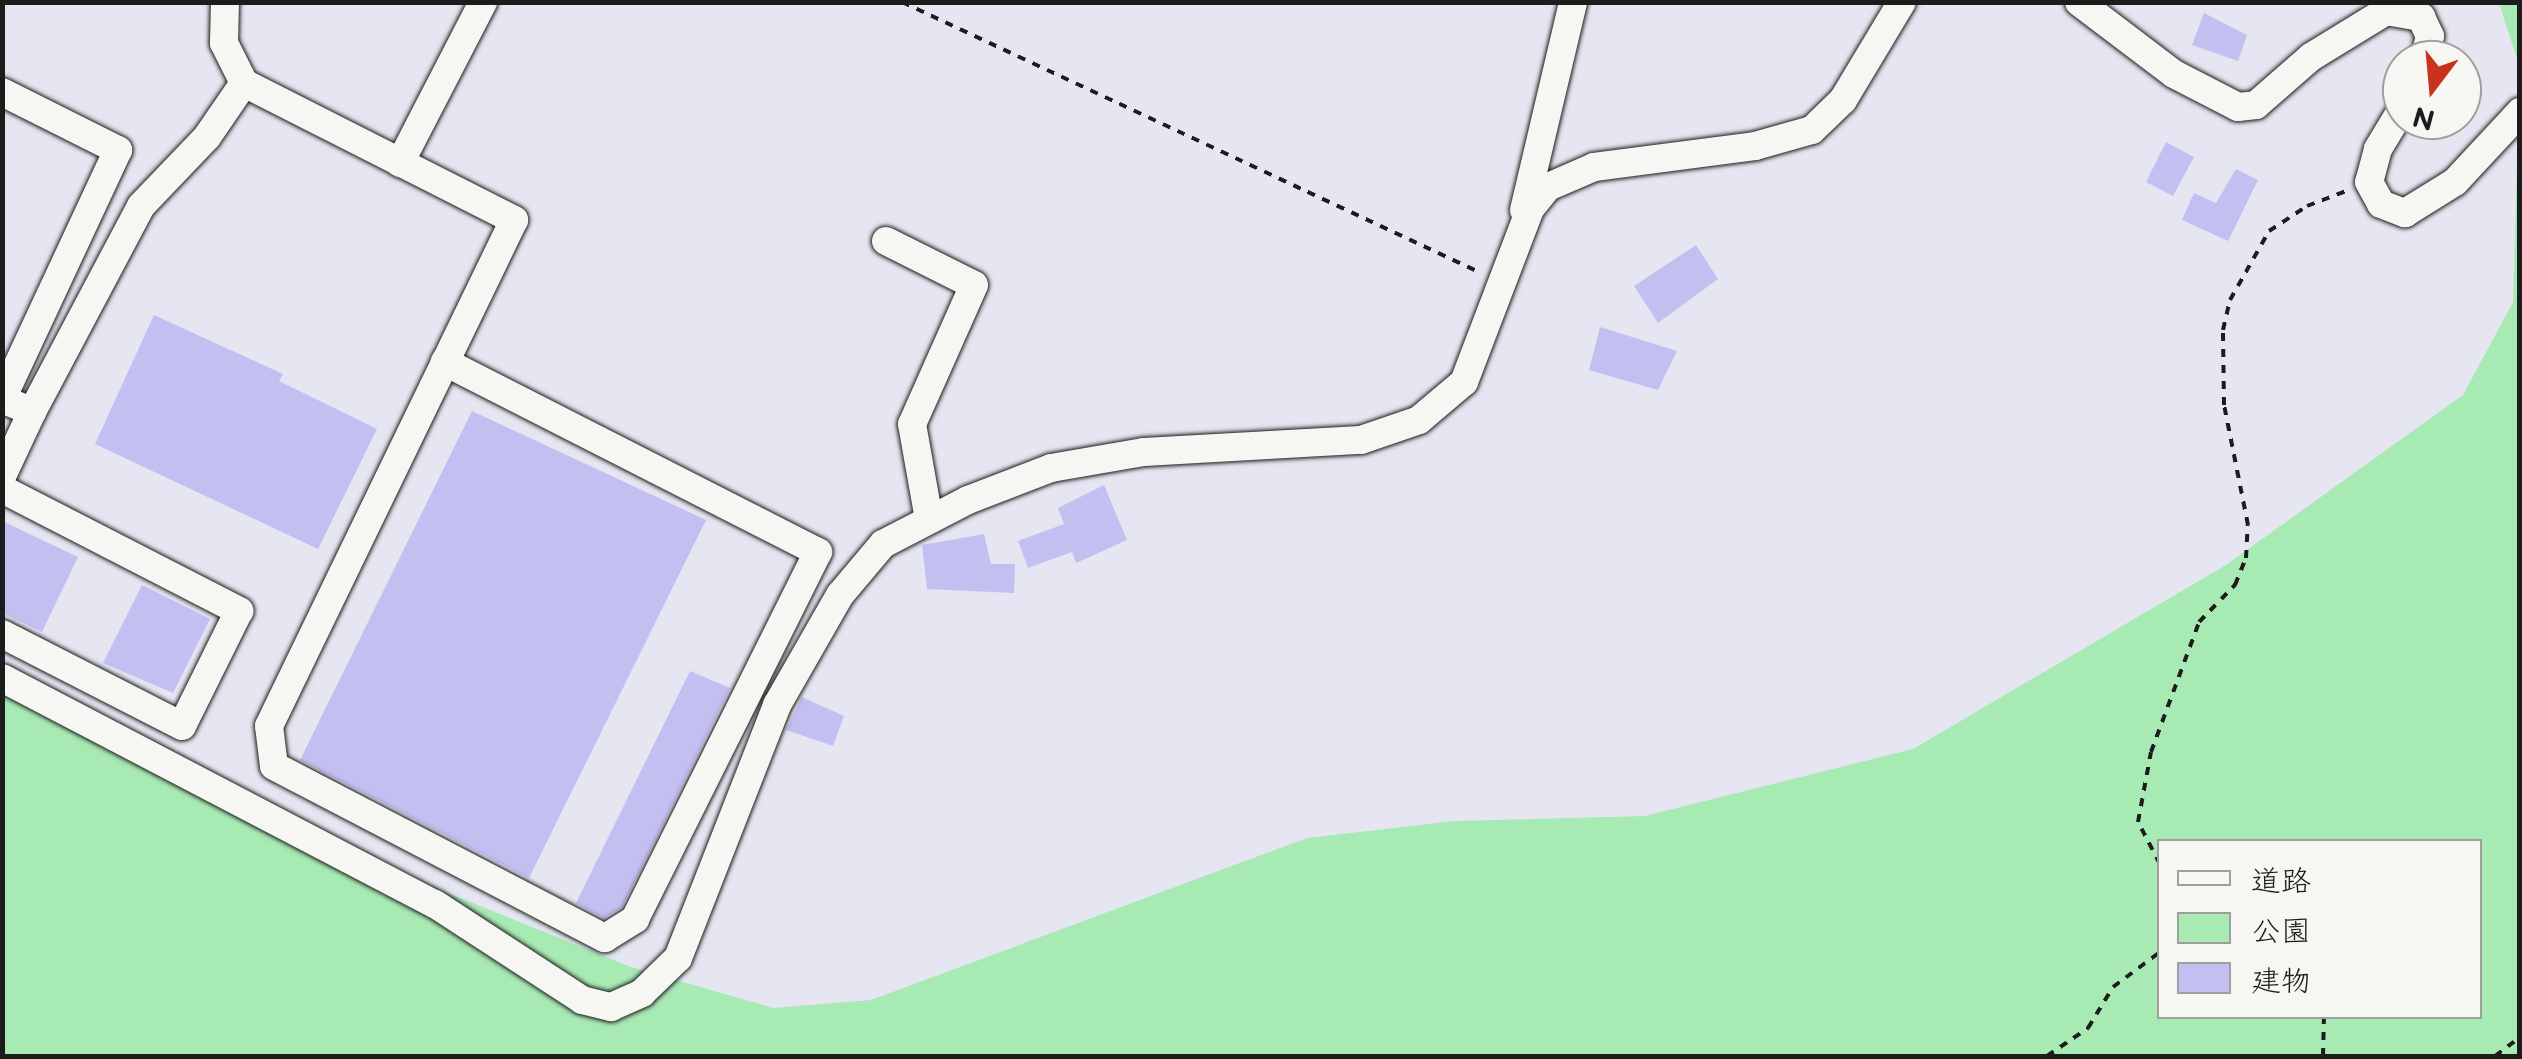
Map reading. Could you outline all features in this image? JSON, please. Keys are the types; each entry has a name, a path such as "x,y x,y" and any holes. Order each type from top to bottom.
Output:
{"street":[{"path":"226,2 224,42 244,83 514,220 270,726 274,766 605,938 635,919 818,552 446,362"},
{"path":"400,164 483,2"},
{"path":"2,678 435,904 582,1000 611,1007 642,993 678,958 777,706 840,595 883,544 1016,479 1087,460 1361,440 1419,420 1464,382 1516,246 1573,2"},
{"path":"1516,246 1538,197 1574,174 1755,146 1812,130 1843,100 1902,2"},
{"path":"2078,2 2174,74 2238,107 2256,105 2335,40 2386,11 2398,8 2421,17 2429,40"},
{"path":"2,476 140,206 207,138 244,83"},
{"path":"2,92 118,150 2,399 32,412"},
{"path":"2383,140 2369,182 2382,204 2415,210 2480,160 2520,112"},
{"path":"886,241 974,286 912,424 929,519"},
{"path":"2,489 239,611 182,726 2,634"}],"path":[{"path":"902,2 1504,283"},
{"path":"2157,859 2142,834 2137,806 2151,752 2199,622 2235,585 2246,558 2248,525 2224,405 2223,330 2230,300 2269,231 2307,206 2369,182"},
{"path":"2047,1056 2088,1028 2113,987 2157,954"},
{"path":"2324,1019 2324,1056"},
{"path":"2495,1056 2520,1036"}],"green space":[{"path":"2499,3 2519,3 2519,65"},
{"path":"2519,91 2519,1056 3,1056 2,694 344,851 631,967 774,1008 871,1000 1307,838 1455,821 1645,816 1913,749 2226,565 2463,395 2513,302"}],"building":[{"path":"2204,13 2247,35 2238,61 2192,45"},
{"path":"2166,142 2194,157 2173,196 2146,182"},
{"path":"2236,169 2258,180 2228,241 2182,220 2194,193 2216,203"},
{"path":"1696,245 1718,279 1658,323 1634,286"},
{"path":"154,315 283,374 279,381 377,429 318,549 95,444"},
{"path":"1600,327 1677,351 1658,390 1589,370"},
{"path":"472,411 706,520 529,878 300,760"},
{"path":"1104,485 1127,540 1076,563 1072,552 1028,568 1018,541 1064,524 1058,508"},
{"path":"2,521 78,557 42,632 2,613"},
{"path":"984,534 991,564 1015,564 1014,593 927,589 922,545"},
{"path":"142,585 210,619 173,693 103,663"},
{"path":"690,671 730,688 622,907 604,918 576,903"},
{"path":"802,697 844,716 833,746 786,730"}]}
